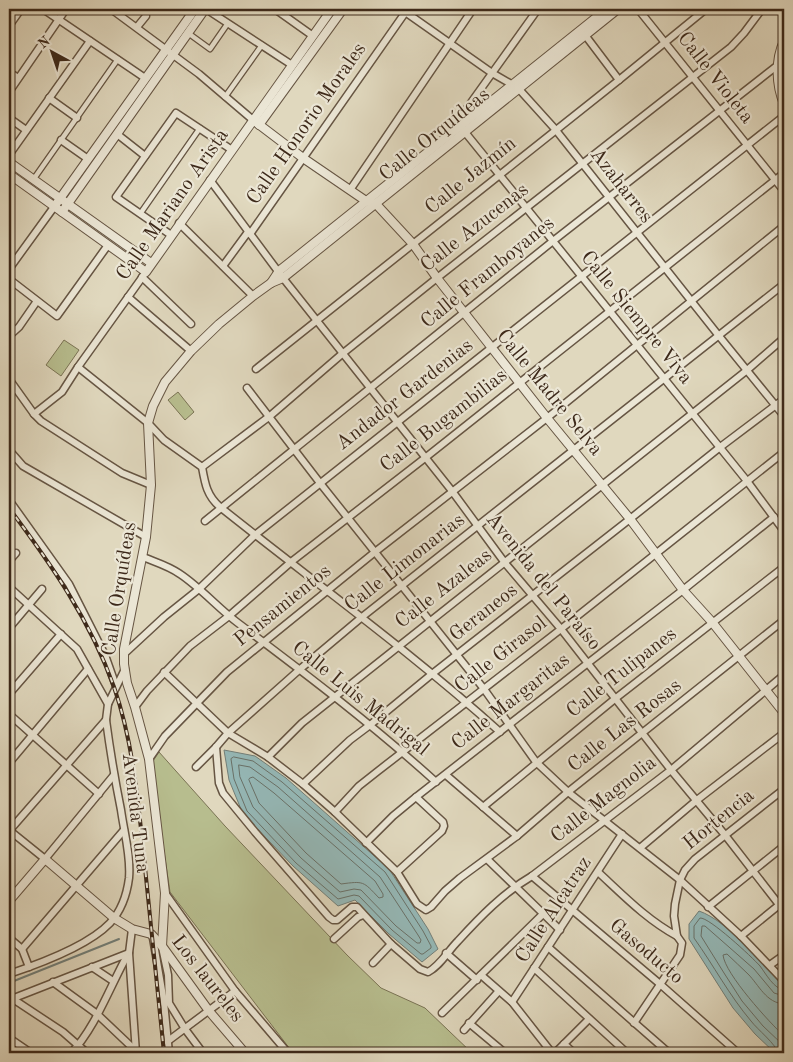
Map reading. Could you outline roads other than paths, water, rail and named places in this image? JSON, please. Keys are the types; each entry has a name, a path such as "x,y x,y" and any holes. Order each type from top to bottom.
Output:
{"street":[{"path":"9,26 21,9"},
{"path":"42,9 145,78"},
{"path":"9,92 66,9"},
{"path":"111,9 170,51 256,123 303,158 366,201 376,204"},
{"path":"62,212 117,134 195,9"},
{"path":"9,267 60,199 145,78 188,33 206,9 292,65"},
{"name":"Calle Mariano Arista","path":"256,123 292,65 332,9"},
{"name":"Calle Mariano Arista","path":"34,414 62,392 232,150 256,123 343,9"},
{"path":"350,190 473,9"},
{"path":"462,129 465,111 538,9"},
{"name":"Calle Orquídeas","path":"515,87 607,9"},
{"name":"Calle Orquídeas","path":"281,275 366,201 398,181 515,87 618,9"},
{"name":"Calle Violeta","path":"638,9 784,191"},
{"name":"Calle Jazmín","path":"256,368 706,9"},
{"name":"Calle Azucenas","path":"202,467 270,416 342,354 731,47 762,9"},
{"path":"280,10 313,36"},
{"name":"Azaharres","path":"405,10 492,73 515,87 555,129 690,301 784,416"},
{"name":"Calle Honorio Morales","path":"223,266 303,158 405,10"},
{"path":"137,28 146,16"},
{"path":"188,33 210,49 228,23"},
{"path":"585,35 619,80"},
{"path":"9,155 90,40"},
{"path":"784,41 778,65 779,84 784,104"},
{"path":"225,97 262,45"},
{"path":"33,180 118,59"},
{"name":"Calle Framboyanes","path":"204,522 553,241 778,65"},
{"path":"9,72 18,78"},
{"path":"49,98 77,118"},
{"path":"171,235 116,197 145,156 176,113 232,150"},
{"name":"Andador Gardenias","path":"124,654 164,617 199,589 255,535 784,116"},
{"path":"9,118 26,130"},
{"path":"140,214 200,128"},
{"name":"Calle Siempre Viva","path":"462,129 747,481 784,531"},
{"path":"117,134 145,156"},
{"path":"61,140 88,159"},
{"path":"9,162 151,264"},
{"name":"Calle Bugambilias","path":"136,707 147,691 190,646 229,616 291,562 784,173"},
{"path":"9,174 108,245 144,275 191,324"},
{"name":"Avenida del Paraíso","path":"210,180 342,354 452,491 505,563 561,629 753,871 782,903 784,911"},
{"name":"Calle Orquídeas","path":"162,946 165,893 149,759 136,707 127,684 124,654 146,537 151,486 148,423 153,406 165,382 191,351 219,324 253,296 376,204 398,181"},
{"name":"Calle Madre Selva","path":"376,204 413,244 437,278 519,382 657,553 683,590 712,622 784,713"},
{"path":"179,224 253,296"},
{"path":"548,418 784,226"},
{"path":"9,279 57,316 108,245"},
{"name":"Calle Limonarias","path":"196,767 216,748 228,733 298,670 362,617 784,284"},
{"path":"128,297 191,351"},
{"path":"9,336 19,327 37,301"},
{"name":"Calle Azaleas","path":"268,757 302,723 335,696 746,371 784,338"},
{"path":"78,367 148,423 164,440 202,467 208,493 220,508 362,617 467,702 500,732"},
{"path":"9,379 41,421 122,473 151,486"},
{"path":"247,388 320,484 484,689 536,762 568,792 680,880 741,936 784,981"},
{"name":"Geraneos","path":"302,784 336,750 719,448 784,399"},
{"name":"Pensamientos","path":"149,759 165,736 228,672 327,590 548,418"},
{"path":"9,450 24,466 146,537"},
{"name":"Calle Girasol","path":"335,812 359,786 784,452"},
{"path":"9,500 69,584 104,655 116,686"},
{"name":"Calle Margaritas","path":"366,843 393,816 416,797 774,518"},
{"path":"9,561 16,553"},
{"name":"Calle Luis Madrigal","path":"143,556 174,570 199,589 229,616 298,670 335,696 436,782"},
{"name":"Calle Tulipanes","path":"483,807 616,698 784,567"},
{"path":"9,587 77,649 108,704"},
{"path":"9,628 42,589"},
{"name":"Calle Las Rosas","path":"397,872 417,904 426,910 431,907 445,890 517,836 568,792 784,620"},
{"path":"9,694 62,634"},
{"path":"9,763 88,669"},
{"name":"Avenida Tuna","path":"9,974 29,967 86,940 104,928 114,918 125,899 129,876 124,830 106,720 108,704 125,669"},
{"path":"164,672 228,733 268,757 335,812 397,872 442,831 444,826 443,822 416,797"},
{"name":"Calle Magnolia","path":"391,944 420,969 428,972 434,969 446,953 479,918 515,886 532,876 671,770 784,675"},
{"path":"9,714 65,766 99,794"},
{"path":"45,859 9,830 106,720"},
{"path":"640,848 697,800 784,732"},
{"path":"216,748 219,783 223,793 254,832 333,920 337,920 352,907 357,908 391,944 373,963"},
{"path":"446,774 517,836"},
{"path":"9,902 114,775"},
{"name":"Hortencia","path":"680,880 685,870 695,860 784,788"},
{"path":"22,950 124,830"},
{"name":"Calle Alcatraz","path":"512,1002 573,912 622,834"},
{"path":"708,907 784,846"},
{"path":"487,858 560,930"},
{"name":"Los laureles","path":"45,859 114,918 132,929 151,934 162,946 208,1011 245,1053"},
{"path":"598,872 663,929 677,936"},
{"name":"Gasoducto","path":"532,876 660,984 738,1053"},
{"path":"634,1023 676,963 682,951 682,943 677,936 674,916 680,880"},
{"path":"165,893 236,990 288,1053"},
{"path":"741,936 782,903"},
{"path":"442,1013 544,913"},
{"path":"334,939 358,917 363,915"},
{"path":"132,929 129,953 136,1052"},
{"path":"9,938 22,950 29,967"},
{"path":"153,938 164,1002 169,1053"},
{"path":"162,946 168,975 169,1003 203,1053"},
{"path":"548,947 668,1053"},
{"path":"11,1000 129,953"},
{"path":"71,1053 79,1046 129,953"},
{"path":"446,953 512,1002 553,1053 589,1018"},
{"path":"770,965 784,955"},
{"path":"92,967 113,981"},
{"path":"534,968 627,1053"},
{"path":"53,982 97,1014 136,1052"},
{"path":"168,1041 236,990"},
{"path":"464,1030 498,992"},
{"path":"11,1000 63,1032 87,1053"},
{"path":"469,1024 505,1053"},
{"path":"9,1038 30,1053"},
{"path":"564,1044 574,1053"}],"water":[{"path":"224,750 255,756 286,778 389,869 428,929 438,949 422,962 389,934 355,900 338,906 293,866 243,814 229,780"},
{"path":"699,911 710,916 733,933 756,955 784,987 784,1053 775,1053 755,1034 733,1008 689,939 689,924"}],"waterway":[{"path":"9,983 119,939"}],"railway":[{"path":"9,508 40,550 81,616 114,687 126,729 137,793 164,1053"}]}
